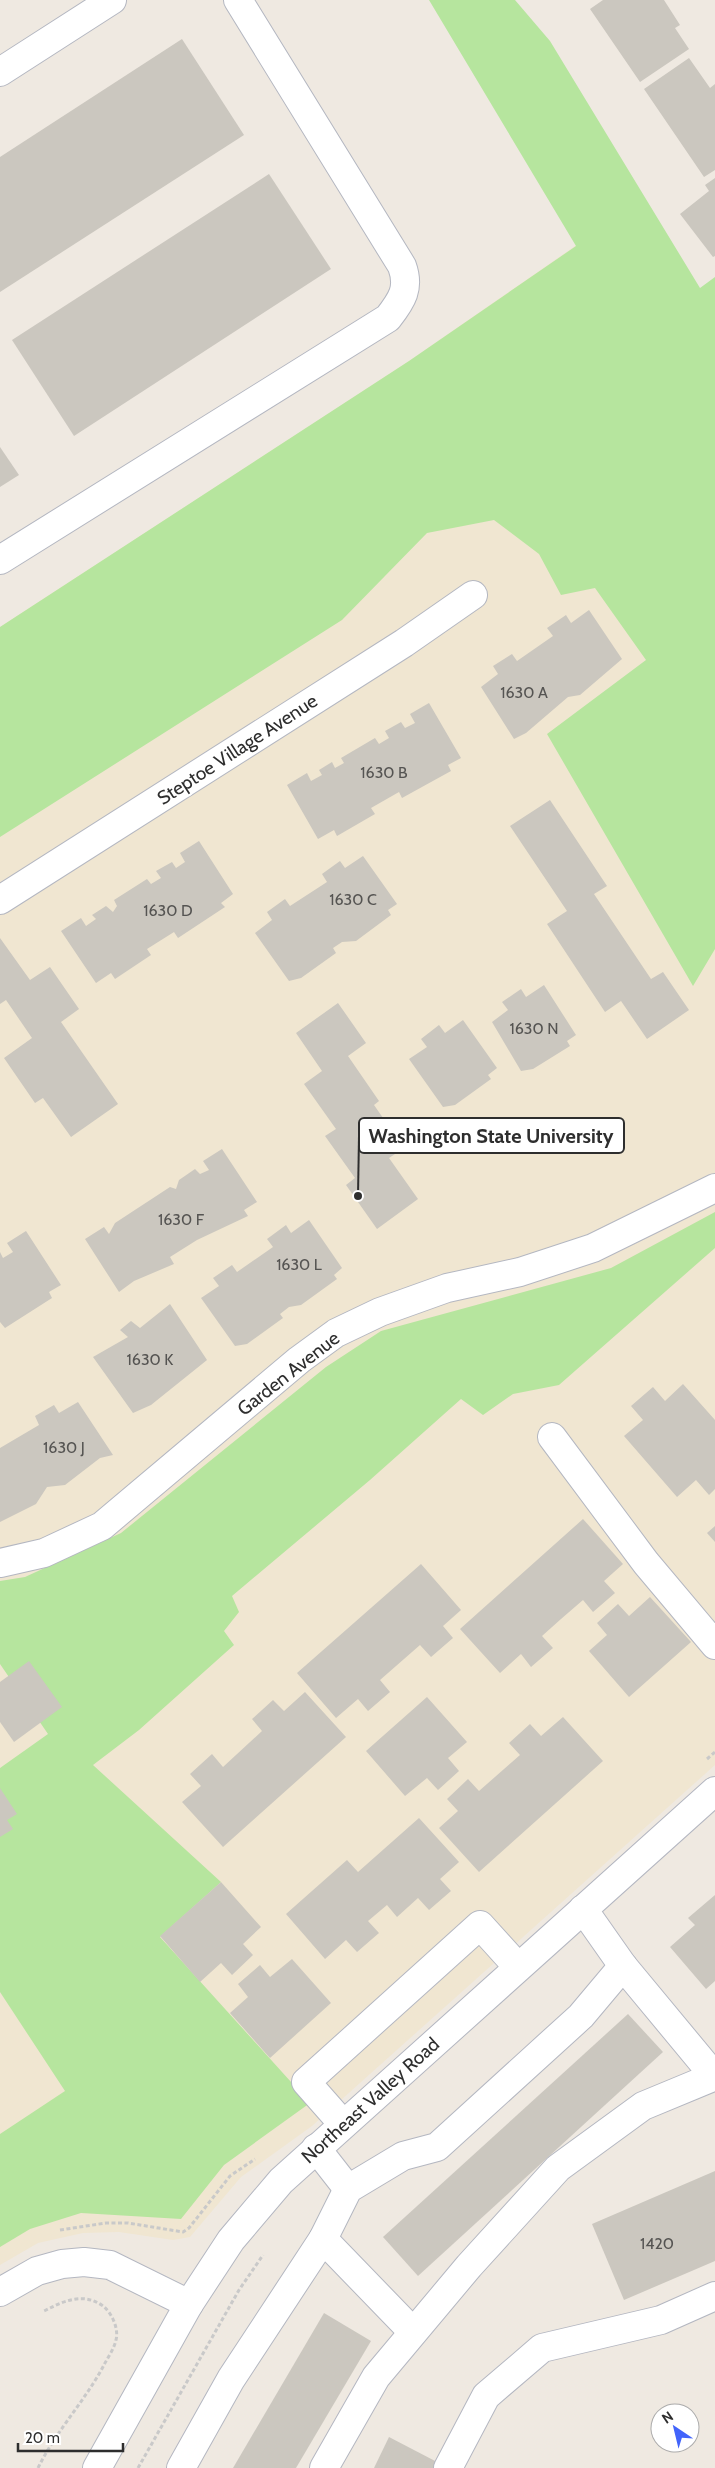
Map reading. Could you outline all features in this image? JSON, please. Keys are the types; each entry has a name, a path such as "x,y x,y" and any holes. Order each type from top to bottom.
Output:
{"street":[{"path":"0,72 112,0"},
{"path":"0,560 388,318 405,292 406,279 402,266 238,0"},
{"name":"Steptoe Village Avenue","path":"0,900 404,643 473,595"},
{"name":"Garden Avenue","path":"0,1563 44,1553 102,1526 299,1360 336,1333 380,1312 447,1288 520,1272 593,1248 715,1188"},
{"path":"552,1436 646,1563 715,1645"},
{"name":"Northeast Valley Road","path":"97,2468 189,2304 230,2240 281,2181 715,1791"},
{"path":"324,2468 376,2377 469,2266 558,2168 643,2106 714,2077 623,1966 583,1909"},
{"path":"344,2124 306,2082 436,1964 480,1925 518,1967"},
{"path":"181,2468 231,2379 323,2239 348,2189 403,2156 437,2147 581,2016 623,1966"},
{"path":"316,2148 348,2189"},
{"path":"323,2239 413,2332"},
{"path":"0,2292 37,2271 62,2264 84,2262 110,2265 189,2304"},
{"path":"448,2468 486,2396 542,2348 661,2320 715,2296"}],"path":[{"path":"53,2231 106,2223 128,2223 183,2232 194,2222 230,2176 260,2156"},
{"path":"38,2468 50,2446 94,2384 116,2341 117,2331 115,2323 105,2308 95,2301 74,2298 42,2312"}],"shaded area":[{"path":"627,210 715,339 715,1765 312,2126 241,2177 190,2237 173,2240 119,2232 83,2233 38,2243 0,2265 0,627 409,361"}],"green space":[{"path":"429,0 515,0 550,41 700,288 715,277 715,949 693,986 547,734 646,660 595,588 561,595 539,554 494,520 427,533 342,620 0,837 0,627 409,361 576,246"},
{"path":"715,1212 715,1248 559,1385 513,1394 483,1415 461,1399 370,1480 232,1596 239,1612 224,1631 234,1645 139,1730 93,1765 221,1882 160,1937 310,2103 224,2165 181,2219 81,2213 30,2229 0,2247 0,2134 65,2091 0,1992 0,1768 48,1734 0,1664 0,1581 25,1577 121,1533 326,1367 381,1331 611,1268"}],"building":[{"path":"603,0 664,0 680,25 675,28 689,49 640,82 590,9"},
{"path":"182,39 244,135 0,292 0,157"},
{"path":"689,58 710,88 715,84 715,170 704,177 644,89"},
{"path":"269,174 331,269 74,436 12,340"},
{"path":"715,178 715,256 713,257 680,214 709,191 705,185"},
{"path":"0,447 19,475 0,487"},
{"path":"589,610 622,659 580,695 568,697 526,733 514,739 481,687 498,674 493,666 512,654 517,661 553,636 547,628 566,615 571,623"},
{"path":"429,703 461,758 448,765 451,771 402,798 399,792 371,808 375,814 337,836 334,830 318,839 287,785 307,773 311,781 322,775 319,770 332,762 335,768 344,763 341,758 375,738 379,744 389,738 385,731 401,722 405,728 415,723 410,714"},
{"path":"550,800 607,886 594,894 651,979 663,972 689,1010 647,1039 621,1001 605,1012 547,924 567,911 510,826"},
{"path":"199,841 233,894 221,903 225,907 178,938 174,932 147,949 151,955 115,979 111,973 96,983 61,931 81,918 86,926 96,919 92,915 106,906 113,912 117,906 114,900 147,879 151,884 161,878 156,871 172,862 176,868 185,862 180,853"},
{"path":"363,856 397,904 388,910 391,915 356,941 342,942 333,948 336,953 301,978 289,981 255,933 272,920 267,912 285,899 290,906 327,882 322,874 340,861 345,868"},
{"path":"0,938 30,980 50,967 79,1009 61,1022 118,1104 71,1137 43,1098 35,1103 4,1058 32,1038 6,1000 0,1004"},
{"path":"544,985 576,1035 567,1041 570,1046 533,1069 521,1071 492,1022 508,1010 502,1002 521,989 526,997"},
{"path":"338,1003 366,1043 348,1056 379,1101 374,1105 404,1148 389,1158 418,1199 377,1229 346,1185 355,1178 325,1136 336,1129 304,1084 322,1071 296,1033"},
{"path":"463,1020 497,1068 488,1075 491,1079 455,1105 443,1107 409,1059 427,1047 421,1039 439,1025 445,1033"},
{"path":"222,1149 257,1202 244,1210 248,1216 197,1240 170,1257 174,1264 134,1281 119,1292 85,1239 104,1227 109,1234 115,1223 170,1187 176,1189 179,1180 195,1169 200,1174 209,1170 203,1161"},
{"path":"309,1220 342,1268 334,1275 337,1279 301,1305 289,1307 280,1314 283,1318 247,1344 235,1346 201,1298 219,1286 213,1278 232,1265 237,1272 273,1247 267,1239 286,1225 291,1233"},
{"path":"26,1231 61,1285 49,1292 52,1298 5,1328 0,1322 0,1252 3,1258 13,1252 7,1243"},
{"path":"170,1304 207,1360 151,1405 133,1413 93,1357 128,1337 120,1330 131,1321 140,1328"},
{"path":"683,1384 715,1420 715,1489 709,1495 696,1480 677,1497 624,1436 643,1420 631,1406 653,1387 665,1401"},
{"path":"78,1402 113,1455 100,1458 65,1485 47,1487 36,1504 0,1522 0,1448 39,1425 35,1416 54,1405 59,1413"},
{"path":"583,1519 623,1564 604,1581 615,1593 593,1612 583,1600 561,1619 542,1636 553,1648 531,1667 521,1654 500,1673 460,1629"},
{"path":"715,1526 715,1542 707,1533"},
{"path":"421,1564 461,1610 443,1626 453,1638 431,1657 420,1645 380,1680 390,1692 368,1711 358,1699 336,1718 297,1673"},
{"path":"650,1597 691,1642 629,1697 589,1651 607,1635 597,1623 618,1604 629,1616"},
{"path":"29,1661 62,1707 14,1742 0,1722 0,1682"},
{"path":"305,1692 346,1737 223,1847 182,1802 201,1786 190,1774 212,1754 223,1767 262,1731 252,1719 273,1700 284,1711"},
{"path":"427,1697 467,1742 448,1758 459,1771 438,1790 427,1778 405,1796 366,1751"},
{"path":"563,1717 603,1761 479,1872 439,1828 458,1811 447,1799 468,1779 479,1791 520,1755 509,1743 530,1724 541,1736"},
{"path":"0,1788 17,1814 7,1820 13,1829 0,1837"},
{"path":"419,1818 459,1862 440,1879 451,1891 429,1910 418,1898 397,1917 387,1905 368,1921 379,1933 357,1952 346,1940 325,1959 286,1914 347,1860 358,1872"},
{"path":"221,1882 261,1927 243,1944 253,1955 232,1975 221,1963 200,1982 160,1936"},
{"path":"715,1895 715,1981 706,1989 670,1947 695,1925 688,1918"},
{"path":"292,1959 331,2003 270,2058 230,2013 248,1997 238,1984 260,1965 270,1977"},
{"path":"628,2014 663,2052 418,2276 383,2237"},
{"path":"715,2171 715,2261 624,2300 592,2224"},
{"path":"324,2313 371,2341 296,2468 233,2468"},
{"path":"389,2437 437,2462 434,2468 374,2468"}],"place":[{"name":"Washington State University","path":"358,1196"}]}
